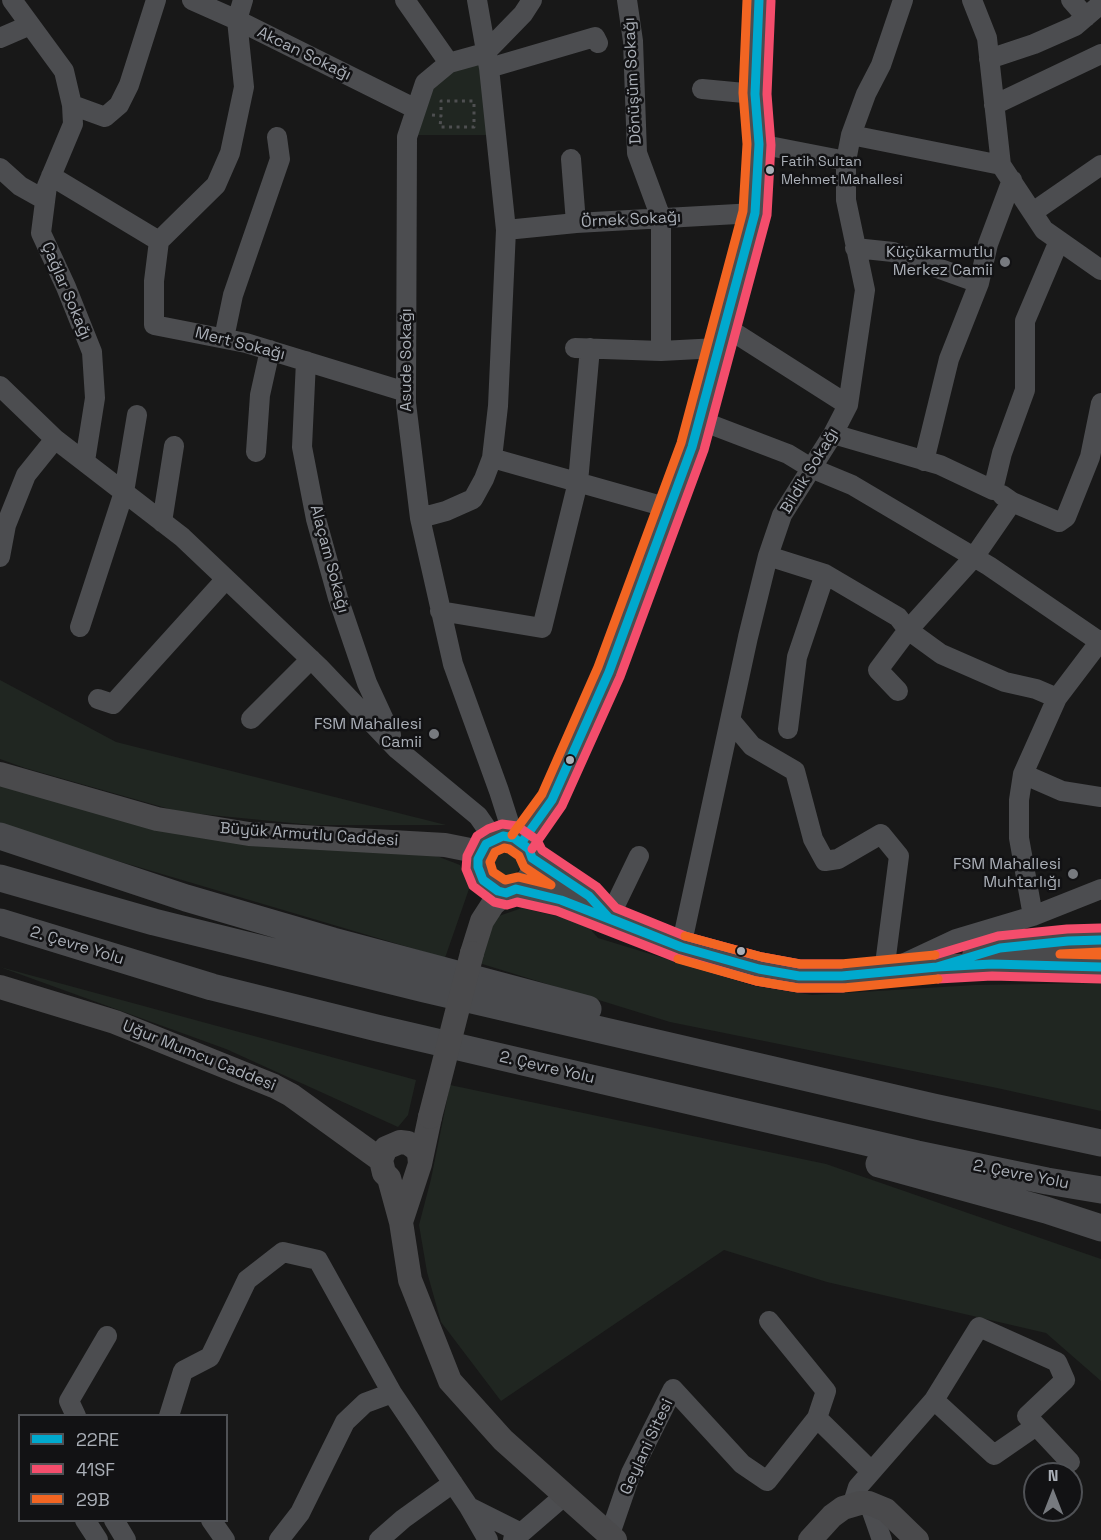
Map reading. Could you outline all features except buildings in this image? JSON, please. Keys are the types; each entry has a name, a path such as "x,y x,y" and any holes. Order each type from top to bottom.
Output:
{"highway":[{"path":"0,836 186,898 333,941 525,991 933,1107"},
{"path":"0,878 154,922 290,956 933,1107 1101,1143"},
{"name":"2. Çevre Yolu","path":"0,922 212,987 376,1028 917,1154 1101,1190"},
{"path":"0,934 113,957"},
{"path":"376,1028 603,1094 925,1176 1101,1228"}],"main road":[{"name":"Büyük Armutlu Caddesi","path":"0,774 157,819 249,834 508,846"},
{"path":"508,846 478,867 483,880 498,891 511,891 561,900 681,947 759,969 799,976 842,976 992,964 1101,967"},
{"path":"465,950 493,904 530,877 533,868 508,846"},
{"path":"508,846 589,896 609,918"},
{"path":"401,1222 419,1169 423,1114 483,880"},
{"path":"937,967 1000,948 1101,940"},
{"name":"Uğur Mumcu Caddesi","path":"0,987 115,1022 291,1095 391,1156 408,1143 419,1153 419,1169"},
{"path":"423,1114 391,1156 410,1280 450,1381 503,1440 611,1538"},
{"path":"391,1156 402,1181 408,1180 419,1169"},
{"path":"810,1540 832,1516 861,1503 886,1510 917,1540"}],"street":[{"name":"Çağlar Sokağı","path":"12,0 64,71 72,105 73,124 47,186 41,233 92,352 95,398 85,461"},
{"path":"72,105 105,117 119,105 129,85 156,0"},
{"name":"Akcan Sokağı","path":"192,0 237,20 415,111"},
{"path":"51,176 159,241 216,185 230,153 244,87 237,20 243,0"},
{"path":"405,0 449,63"},
{"path":"420,518 446,511 473,499 492,458 498,406 506,230 487,61 477,0"},
{"path":"487,61 532,0"},
{"name":"Dönüşüm Sokağı","path":"627,0 633,41 637,153 661,218 661,351"},
{"path":"0,386 55,439 182,537 311,659 397,748 478,816 508,846 552,800 609,672 692,447 755,213 759,144 755,94 759,0"},
{"name":"Bildik Sokağı","path":"681,947 748,637 768,556 782,515 834,434 848,405 865,290 846,200 846,161 850,135 866,94 881,65 903,0"},
{"path":"972,0 987,39 994,105 1007,172 1044,230 1101,270"},
{"path":"1071,0 1086,17"},
{"path":"989,59 1034,44 1075,26 1101,4"},
{"path":"0,38 30,25"},
{"name":"Asude Sokağı","path":"508,846 499,791 453,664 420,518 406,392 407,137 425,83 449,63 487,61 595,37 598,43"},
{"path":"994,105 1101,54"},
{"path":"702,89 755,94"},
{"path":"850,135 1007,172"},
{"path":"224,338 233,295 280,159 277,137"},
{"path":"759,144 846,161"},
{"path":"571,159 576,223"},
{"path":"1033,212 1101,165"},
{"path":"0,168 20,186 45,200"},
{"path":"924,461 949,359 979,283 1007,172"},
{"name":"Örnek Sokağı","path":"506,230 576,223 755,213"},
{"name":"Mert Sokağı","path":"159,241 154,281 154,325 224,338 270,350 406,392"},
{"path":"993,489 1002,453 1025,390 1025,321 1059,241"},
{"path":"855,248 893,252 979,283"},
{"path":"724,326 848,405"},
{"path":"440,611 542,628 578,482 583,348 661,351 718,348"},
{"path":"256,452 260,395 270,350"},
{"name":"Alaçam Sokağı","path":"306,361 302,447 316,519 338,598 368,683 397,748"},
{"path":"834,434 940,465 993,489 1012,502 1059,522 1066,517 1090,457 1101,403"},
{"path":"81,627 124,492 137,415"},
{"path":"699,420 789,454 811,468 852,485 974,557 1100,641 1057,698 1023,774 1019,800 1019,838 1033,916"},
{"path":"0,557 6,525 26,475 55,439"},
{"path":"162,522 174,446"},
{"path":"492,458 669,508"},
{"path":"898,691 878,670 908,630 974,557 1012,502"},
{"path":"768,556 825,574 898,617 908,630 941,654 1005,682 1036,689 1057,698"},
{"path":"788,729 797,657 825,574"},
{"path":"98,699 112,704 226,579"},
{"path":"251,719 311,659"},
{"path":"731,721 752,746 795,771 813,839 825,861 838,859 881,834 899,856 884,972"},
{"path":"1023,774 1062,791 1101,797"},
{"path":"609,918 639,856"},
{"path":"884,972 956,939 1033,916 1101,889"},
{"path":"170,1414 183,1371 210,1357 247,1280 283,1252 318,1260 392,1393 469,1507 488,1540"},
{"name":"Geylani Sitesi","path":"611,1538 631,1473 673,1389 742,1464 767,1481 817,1418 826,1391 769,1321"},
{"path":"882,1540 861,1503 858,1486 934,1400 980,1327 1058,1362 1065,1380 1026,1416 1070,1462"},
{"path":"75,1414 69,1401 107,1336"},
{"path":"279,1540 300,1513 345,1422 365,1403 392,1393"},
{"path":"934,1400 994,1455 1036,1426"},
{"path":"817,1418 871,1471"},
{"path":"379,1540 403,1519 453,1483"},
{"path":"469,1507 517,1536 564,1496"},
{"path":"86,1522 98,1540"},
{"path":"115,1522 126,1540"},
{"path":"212,1522 225,1540"}],"path":[{"path":"441,101 474,101 474,127 440,127 441,116 441,101"},
{"path":"415,111 441,116"}],"shaded area":[{"path":"478,59 490,135 414,135 431,86 457,65"},
{"path":"0,680 116,742 446,825 312,825 180,812 25,768 0,759"},
{"path":"0,783 434,855 460,865 470,886 445,958 0,826"},
{"path":"505,848 516,852 520,863 516,874 505,878 494,874 490,863 494,852"},
{"path":"522,908 585,923 598,938 755,986 812,995 975,985 1101,983 1101,1111 670,1022 479,963 493,918"},
{"path":"0,967 416,1080 408,1115 398,1127 226,1049"},
{"path":"450,1085 826,1164 1101,1259 1101,1381 1046,1333 827,1282 724,1250 501,1401 441,1322 427,1272 419,1225"}],"transit line":[{"name":"29B","path":"512,835 542,794 598,667 681,443 743,211 747,144 743,93 747,0"},
{"name":"22RE","path":"522,842 552,800 609,672 692,447 755,213 759,144 755,94 759,0"},
{"name":"41SF","path":"532,849 562,806 620,677 704,450 767,215 771,145 767,94 771,1"},
{"name":"41SF","path":"841,964 800,964 762,957 685,936 616,908 597,887 542,850 537,840 517,826 502,824 488,829 477,836 467,856 466,869 473,886 494,902 507,905 517,902 557,911 677,958 756,981 798,988 843,988"},
{"name":"22RE","path":"503,836 514,838 529,849 532,858 589,896 609,918 681,947 561,900 516,889 506,893 498,891 483,880 478,867 478,859 486,844 503,836"},
{"name":"29B","path":"504,848 519,856 524,867 551,885 518,877 505,880 493,872 490,862 495,852 504,848"},
{"name":"41SF","path":"935,955 998,936 1101,928"},
{"name":"29B","path":"685,936 762,957 800,964 841,964 935,955"},
{"name":"22RE","path":"937,967 1000,948 1101,940"},
{"name":"22RE","path":"681,947 759,969 799,976 842,976"},
{"name":"29B","path":"1101,952 1060,954 1101,955"},
{"name":"29B","path":"678,959 756,981 798,988 843,988 938,979"},
{"name":"22RE","path":"937,967 992,964 1101,967"},
{"name":"22RE","path":"842,976 937,967"},
{"name":"22RE","path":"842,976 937,967"},
{"name":"41SF","path":"938,979 992,976 1101,979"}],"place":[{"name":"Fatih Sultan Mehmet Mahallesi","path":"770,170"},
{"name":"Küçükarmutlu Merkez Camii","path":"1005,262"},
{"name":"FSM Mahallesi Camii","path":"434,734"},
{"name":"FSM Mahallesi Muhtarlığı","path":"1073,874"}]}
